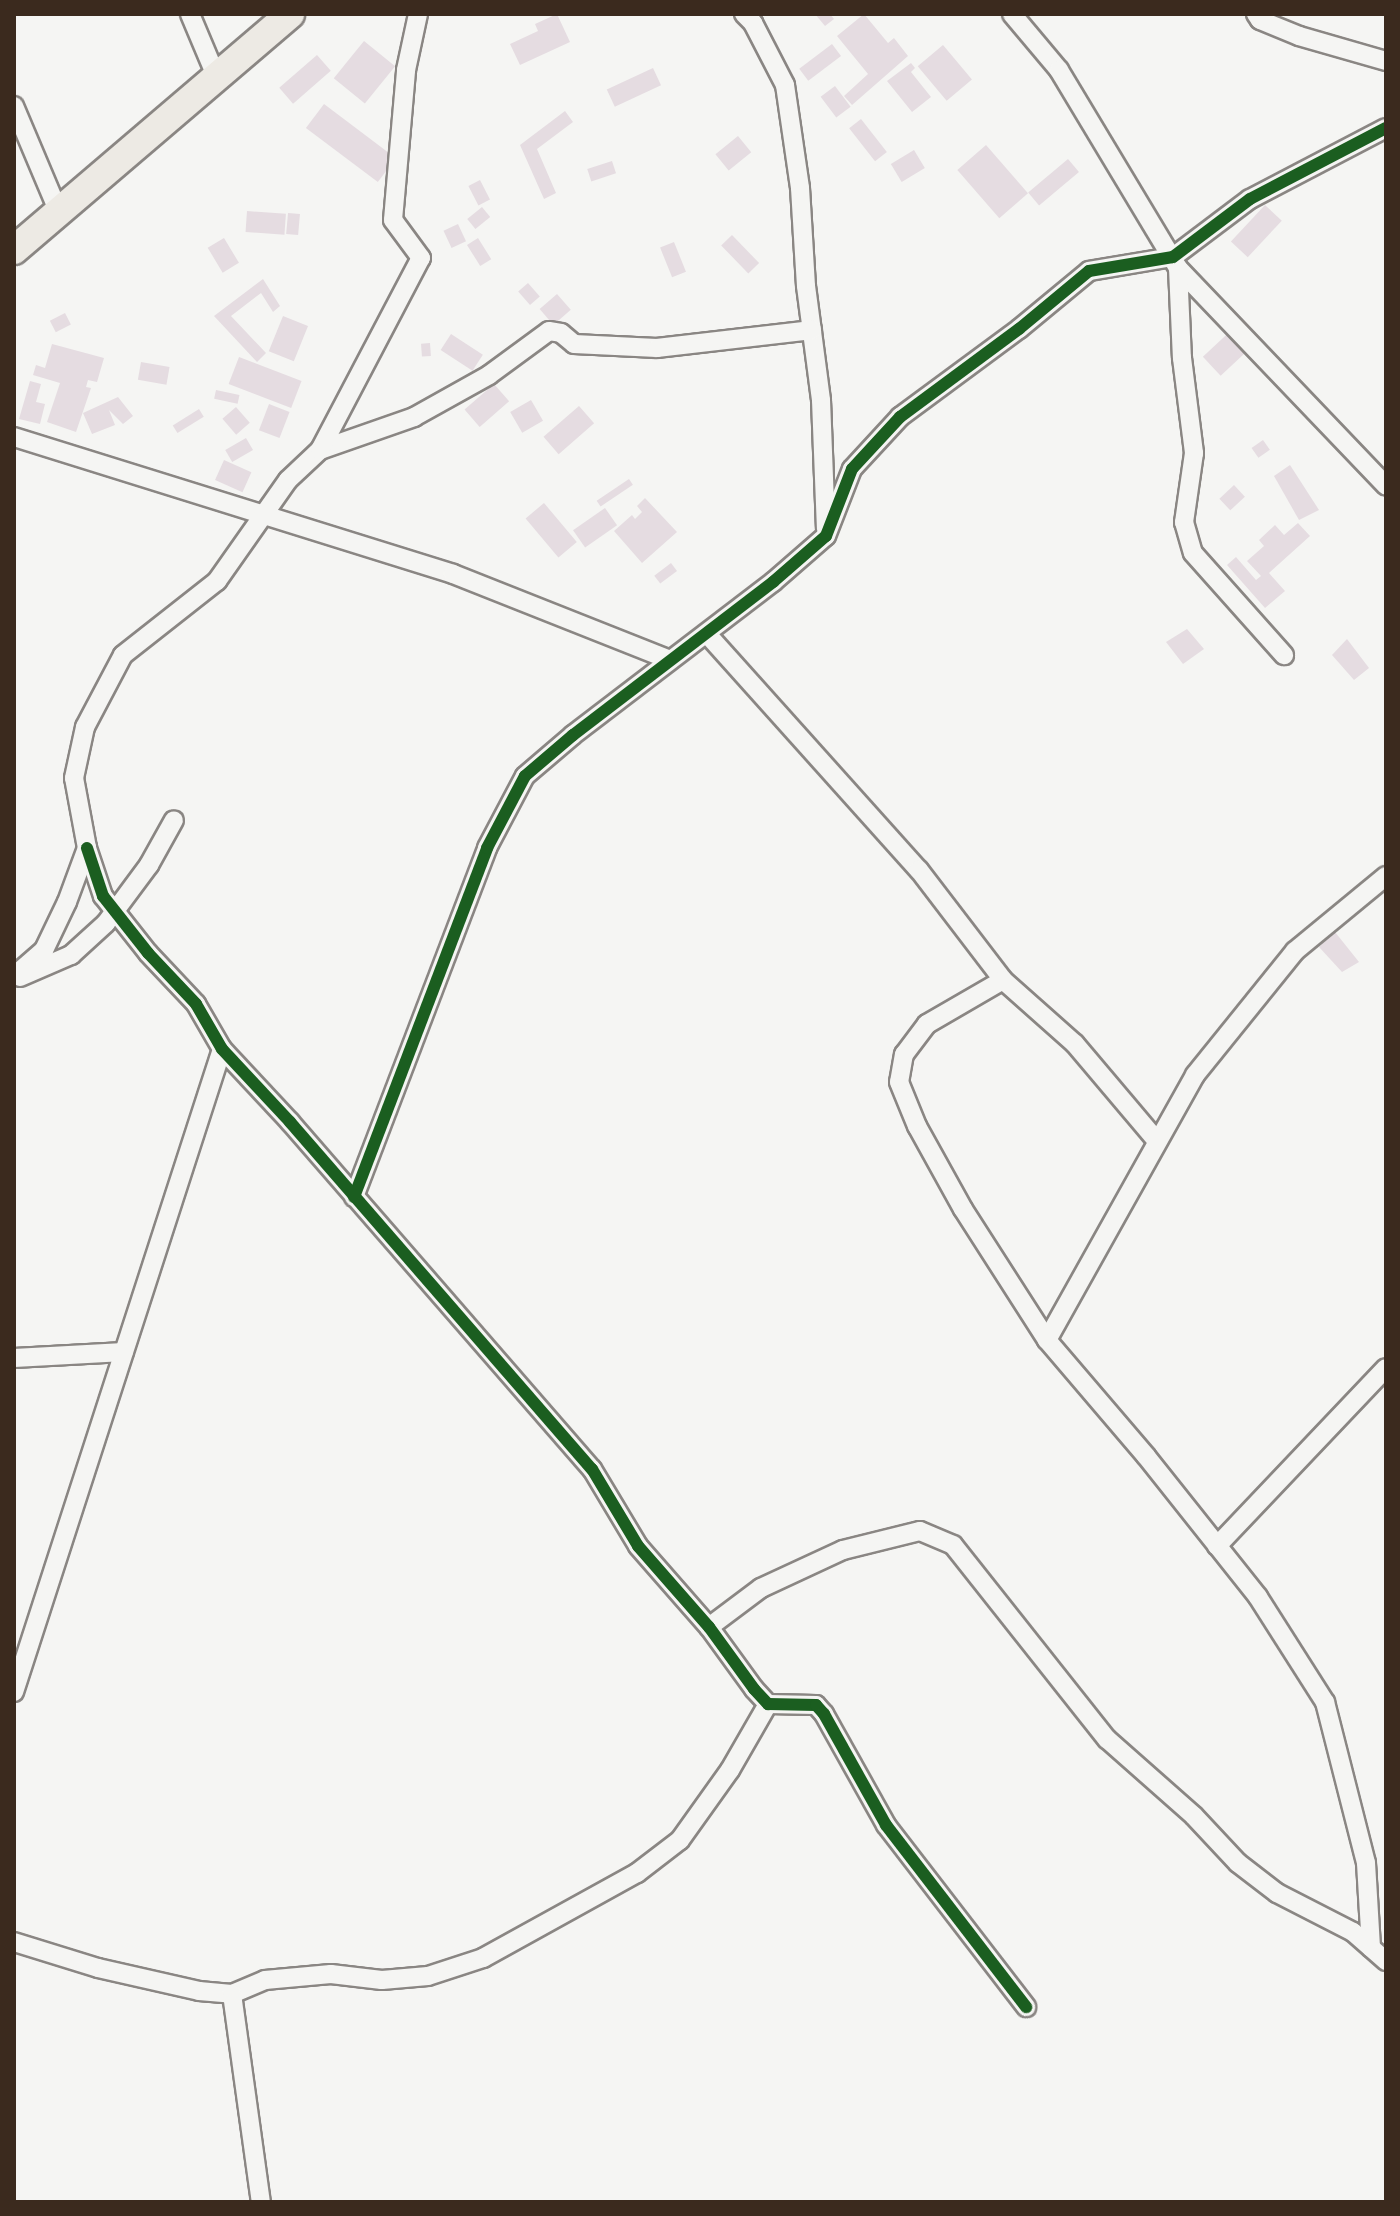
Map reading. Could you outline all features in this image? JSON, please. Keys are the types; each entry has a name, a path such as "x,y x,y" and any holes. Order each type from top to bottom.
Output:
{"main road":[{"path":"14,250 290,14"}],"street":[{"path":"190,14 216,76"},
{"path":"418,14 406,70 393,220 421,258 320,450 288,480 217,581 123,655 85,727 74,778 87,848 103,896 148,953 196,1004 222,1049 592,1469 638,1546 709,1627 768,1704"},
{"path":"744,14 753,23 785,85 800,188 821,400 826,536"},
{"path":"1012,14 1059,70 1176,262 1386,486"},
{"path":"1256,14 1260,20 1299,36 1386,61"},
{"path":"14,106 58,210"},
{"path":"354,1197 487,848 525,776 707,634 826,536 852,469 900,417 1019,329 1089,271 1176,262 1250,199 1386,128"},
{"path":"1176,262 1182,358 1194,453 1184,522 1193,553 1284,655"},
{"path":"320,450 414,417 489,375 549,331 561,333 574,344 657,348 812,330"},
{"path":"14,437 141,474 262,517 453,574 670,660"},
{"path":"707,634 919,870 1003,980 1075,1044 1157,1141"},
{"path":"14,978 71,955 115,911 149,865 174,820"},
{"path":"14,978 44,950 67,902 87,848"},
{"path":"1047,1340 1195,1075 1295,951 1386,876"},
{"path":"1003,980 927,1024 904,1054 899,1082 917,1126 963,1209 1047,1340 1258,1597 1325,1702 1366,1863 1371,1948"},
{"path":"14,1692 222,1049"},
{"path":"14,1358 124,1352"},
{"path":"1217,1546 1386,1368"},
{"path":"709,1627 761,1588 843,1550 920,1531 953,1545 1107,1739 1194,1816 1238,1863 1277,1893 1353,1932 1386,1961"},
{"path":"14,1942 98,1968 199,1991 232,1994 265,1980 331,1974 382,1980 428,1976 483,1958 637,1873 680,1840 730,1770 768,1704"},
{"path":"768,1704 816,1705 886,1825 1026,2007"},
{"path":"232,1994 261,2202"}],"building":[{"path":"557,14 570,42 520,65 510,44 538,31 535,24"},
{"path":"815,14 830,14 834,19 825,26"},
{"path":"864,14 888,43 894,38 908,56 852,105 844,96 868,74 837,36"},
{"path":"364,41 395,66 365,103 334,78"},
{"path":"832,44 841,56 808,81 799,69"},
{"path":"943,45 972,79 947,101 918,66"},
{"path":"317,55 331,71 293,104 279,88"},
{"path":"911,63 915,68 911,72 931,97 912,112 887,81"},
{"path":"653,68 661,85 615,107 607,90"},
{"path":"835,86 851,107 836,118 821,97"},
{"path":"324,104 396,158 378,182 306,128"},
{"path":"565,111 573,122 537,149 556,193 544,199 520,145"},
{"path":"861,119 887,152 875,161 849,128"},
{"path":"738,136 751,152 729,171 715,154"},
{"path":"986,145 1028,193 999,218 957,170"},
{"path":"914,150 925,168 902,182 891,164"},
{"path":"1068,159 1079,172 1039,205 1028,192"},
{"path":"612,161 616,173 591,181 587,169"},
{"path":"480,180 490,200 478,206 468,186"},
{"path":"1265,205 1282,221 1248,257 1231,242"},
{"path":"482,207 490,217 475,229 467,219"},
{"path":"247,211 286,214 284,235 246,232"},
{"path":"288,213 300,214 298,235 286,234"},
{"path":"458,224 466,241 452,248 443,231"},
{"path":"732,235 759,263 748,273 721,245"},
{"path":"224,238 239,263 223,273 208,248"},
{"path":"478,238 491,259 480,266 467,245"},
{"path":"674,242 686,272 672,277 660,248"},
{"path":"263,279 280,306 273,312 261,293 231,316 266,353 257,362 214,316"},
{"path":"528,283 540,297 530,305 518,292"},
{"path":"557,294 571,310 553,325 540,309"},
{"path":"65,313 71,325 56,332 50,321"},
{"path":"283,316 308,326 294,361 269,351"},
{"path":"1238,324 1256,343 1221,376 1203,357"},
{"path":"451,334 483,355 473,371 441,350"},
{"path":"430,343 431,356 422,357 421,344"},
{"path":"52,344 104,358 97,382 88,380 86,387 91,388 76,432 47,422 60,383 33,375 36,365 45,368"},
{"path":"239,357 302,381 291,408 229,384"},
{"path":"141,362 170,367 166,385 138,380"},
{"path":"30,381 41,384 36,402 45,404 40,424 19,419"},
{"path":"494,384 509,401 480,427 465,410"},
{"path":"216,390 239,395 238,404 214,399"},
{"path":"118,397 133,416 123,424 109,410 115,425 92,434 83,413"},
{"path":"531,400 543,421 522,433 510,412"},
{"path":"269,404 290,412 280,438 259,430"},
{"path":"579,406 594,423 559,454 544,437"},
{"path":"236,407 250,423 236,435 222,419"},
{"path":"199,409 204,417 177,433 173,425"},
{"path":"246,438 253,450 232,462 225,450"},
{"path":"1263,440 1270,450 1258,458 1252,448"},
{"path":"224,460 251,472 242,492 215,480"},
{"path":"1290,465 1319,510 1299,520 1274,476"},
{"path":"629,479 633,485 601,507 597,501"},
{"path":"1234,485 1245,497 1230,510 1219,499"},
{"path":"645,498 677,532 642,563 614,531 632,515 635,519 642,512 637,506"},
{"path":"544,503 577,542 558,557 526,518"},
{"path":"605,508 617,525 585,548 573,530"},
{"path":"1298,523 1310,536 1269,573 1285,591 1265,608 1227,565 1236,557 1256,580 1261,576 1247,561 1264,546 1259,540 1275,525 1284,535"},
{"path":"671,563 677,571 660,584 654,576"},
{"path":"1187,629 1204,649 1183,664 1166,642"},
{"path":"1347,639 1369,668 1354,680 1332,655"},
{"path":"1335,932 1359,962 1342,972 1319,947"}],"cycle path":[{"path":"354,1197 487,848 525,776 573,735 773,582 826,536 852,469 900,417 1019,329 1089,271 1173,257 1250,199 1386,128"},
{"path":"87,848 103,896 148,953 196,1004 222,1049 290,1122 592,1469 638,1546 709,1627 754,1689 768,1704 816,1705 824,1714 886,1825 1026,2007"}]}
